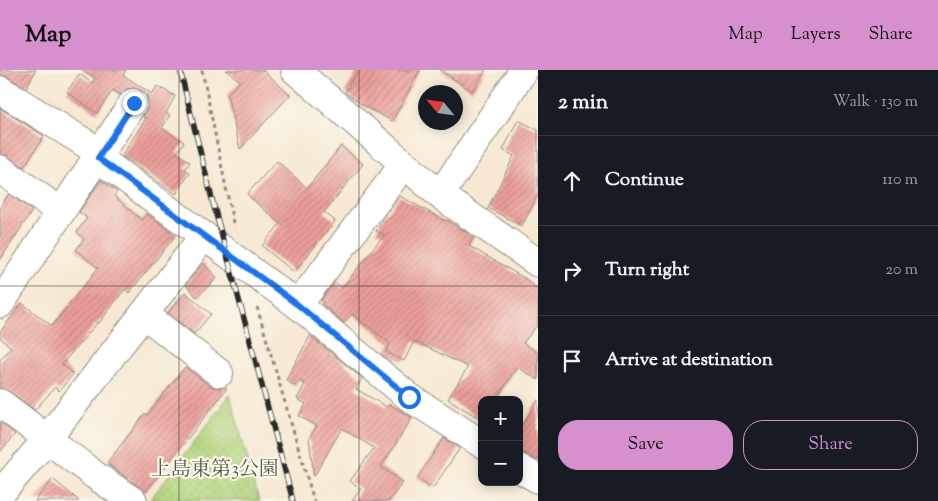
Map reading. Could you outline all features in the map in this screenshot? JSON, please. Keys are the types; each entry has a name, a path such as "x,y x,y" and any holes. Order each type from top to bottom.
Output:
{"street":[{"path":"295,70 440,195 538,263"},
{"path":"440,195 524,70"},
{"path":"0,90 100,155 204,236 298,305 409,397 478,441"},
{"path":"0,304 134,103"},
{"path":"298,305 404,164"},
{"path":"0,169 61,212"},
{"path":"0,494 47,439 204,236"},
{"path":"144,314 219,373"},
{"path":"0,403 96,476 133,501"},
{"path":"523,470 538,479"}],"path":[{"path":"202,70 241,262"},
{"path":"256,304 314,501"}],"green space":[{"name":"上島東第3公園","path":"230,395 259,501 150,500"}],"building":[{"path":"0,70 36,70 26,88 0,74"},
{"path":"82,70 126,70 123,75 152,94 157,86 175,96 166,113 170,115 162,128 184,142 177,153 190,162 185,169 190,173 176,194 122,156 146,118 143,117 148,104 147,96 141,90 134,88 126,89 120,95 113,90 97,113 67,92 79,74 92,83 95,78"},
{"path":"226,70 263,70 290,95 240,149 227,95 240,81"},
{"path":"358,70 420,70 392,121 361,104 345,92"},
{"path":"440,70 486,70 472,91"},
{"path":"0,108 44,136 24,167 9,156 0,154"},
{"path":"518,120 538,130 538,195 522,226 488,208 514,156 503,150"},
{"path":"341,146 363,164 324,212 335,221 294,272 262,246 280,224 247,194 277,161 307,188"},
{"path":"101,180 117,192 114,196 142,220 147,214 176,235 129,293 125,289 99,323 62,364 73,374 59,391 55,387 35,410 9,391 0,388 0,360 11,347 0,338 0,332 22,303 52,326 98,268 76,250 84,239 77,232 87,218 79,212"},
{"path":"9,194 32,211 0,260 0,208"},
{"path":"400,196 474,237 469,246 524,278 538,289 538,324 523,343 538,353 538,380 517,367 499,396 478,396 478,418 448,399 468,367 414,341 404,361 386,352 390,343 352,314 344,323 322,304 324,302 321,300 335,282 342,288 384,235 376,231"},
{"path":"203,263 217,278 197,297 186,285"},
{"path":"185,292 211,314 194,334 168,313"},
{"path":"310,336 362,378 356,389 387,407 389,404 412,418 381,467 403,482 389,501 352,501 361,489 350,481 374,448 342,428 314,476 309,438 317,426 299,416 306,404 297,399 305,384 299,380 294,386 286,380"},
{"path":"185,367 210,386 227,388 146,492 107,463"},
{"path":"538,400 538,461 523,453 523,424"},
{"path":"0,423 15,434 0,452"},
{"path":"444,438 460,448 433,488 417,478"},
{"path":"53,479 79,501 35,501"}],"railway":[{"path":"180,70 213,203 293,501"}],"route":[{"path":"134,103 98,158 298,305 409,397"}]}
